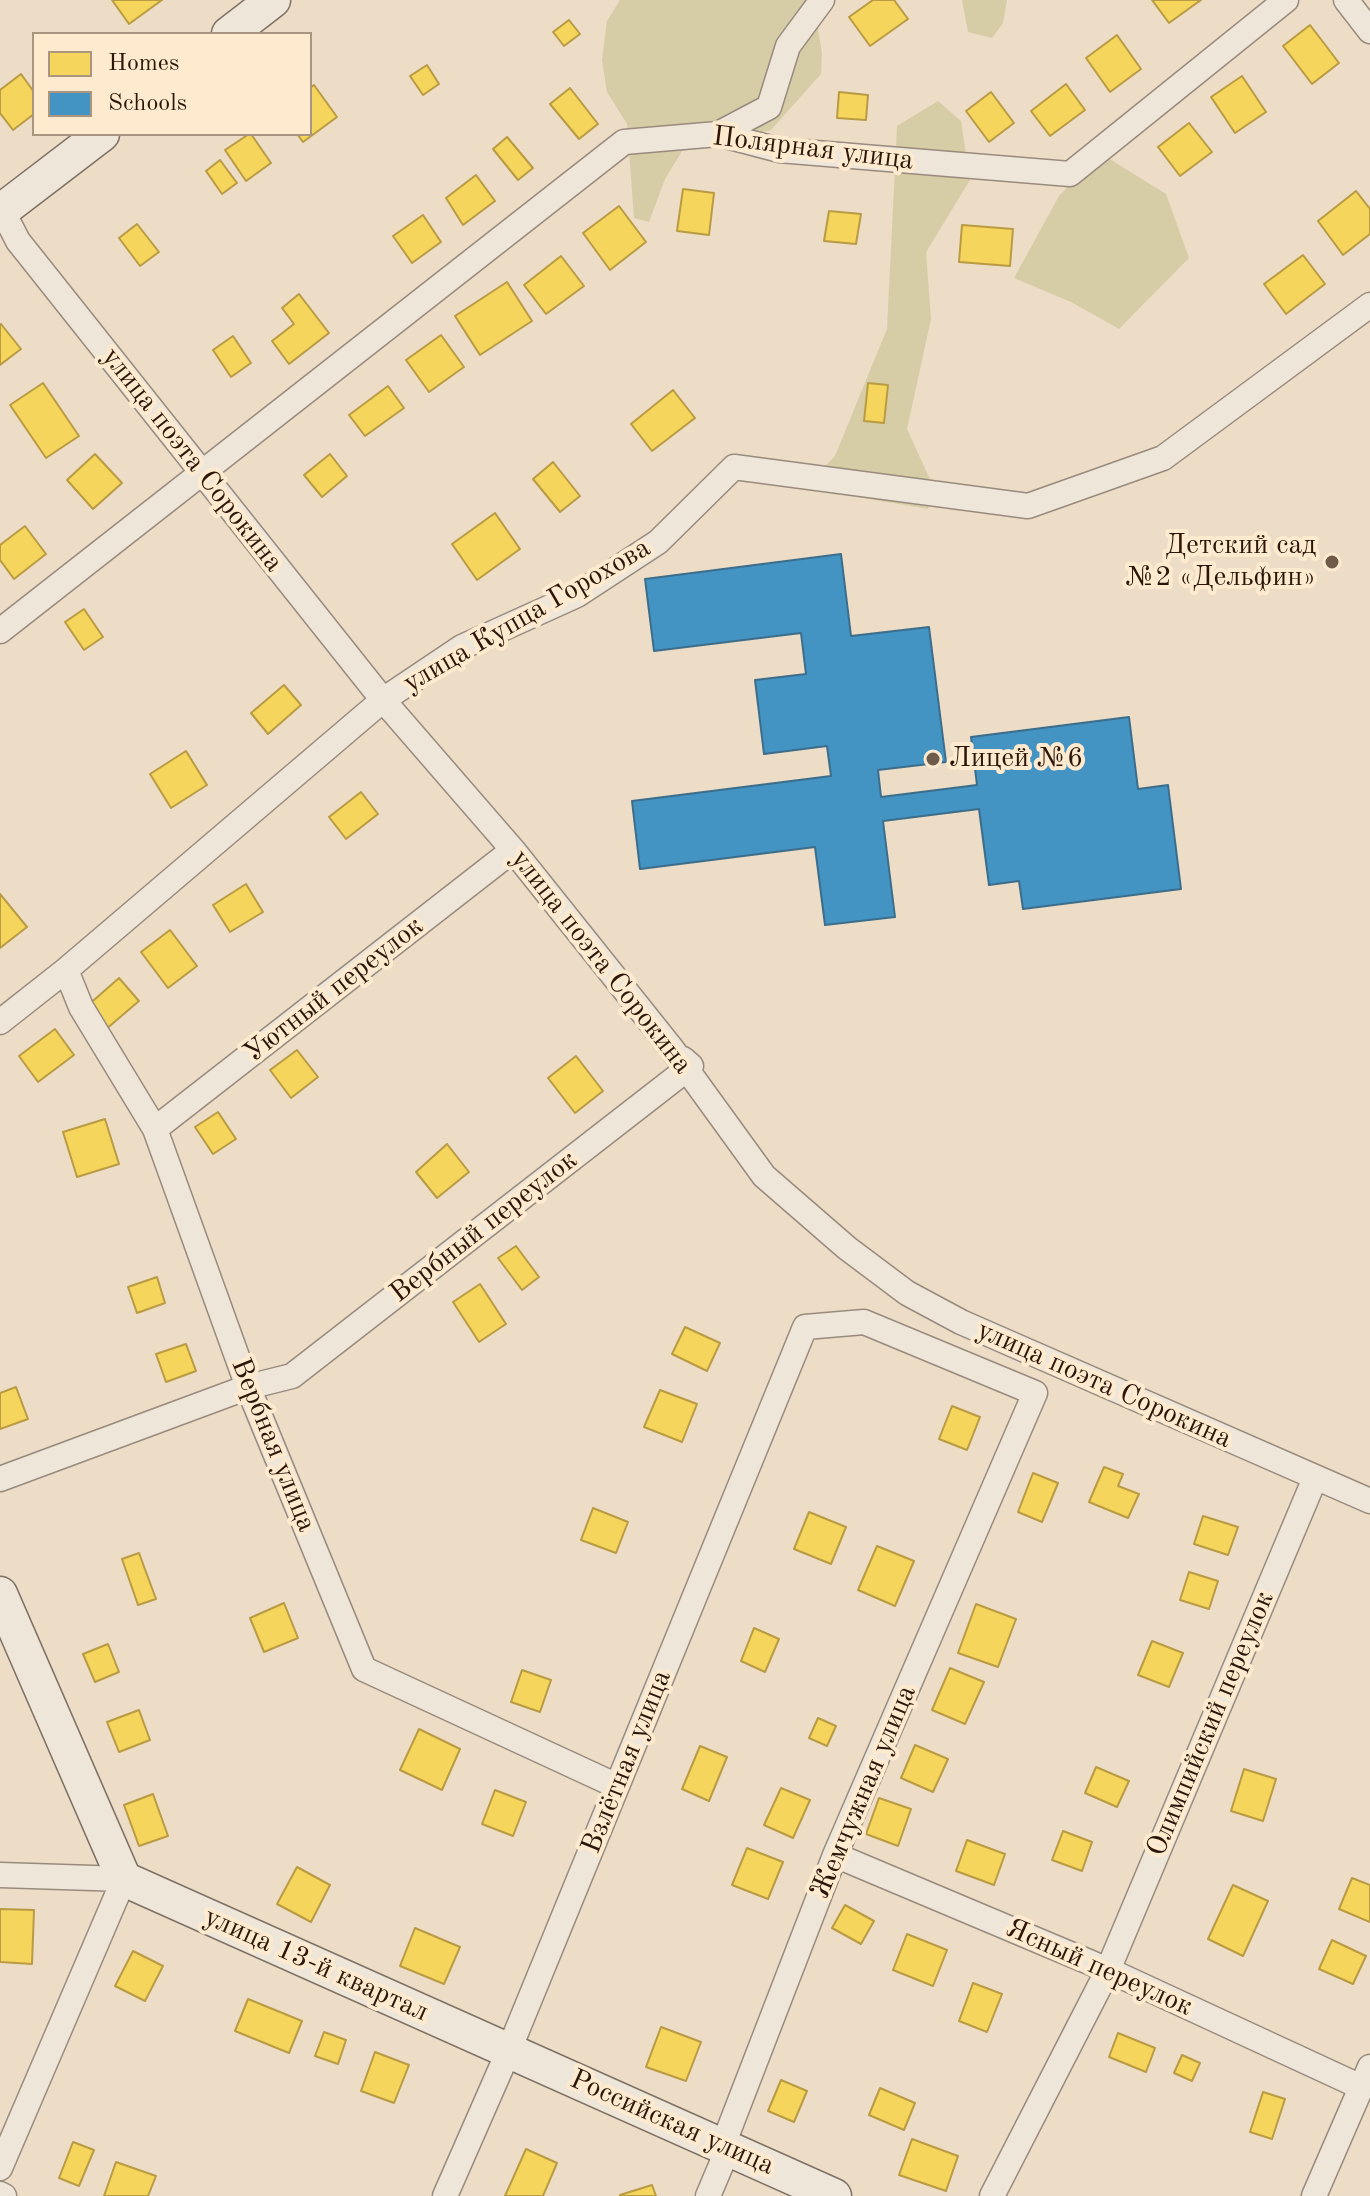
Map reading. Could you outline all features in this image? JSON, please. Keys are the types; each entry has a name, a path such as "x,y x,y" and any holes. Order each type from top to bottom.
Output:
{"street":[{"path":"718,134 769,107 788,46 822,0"},
{"name":"Полярная улица","path":"0,631 624,142 718,134 779,150 1070,174 1286,0"},
{"path":"1346,0 1370,31"},
{"path":"231,32 260,4"},
{"path":"1,209 99,136"},
{"name":"улица поэта Сорокина","path":"1,209 18,241 383,700 513,850 672,1049 764,1176 847,1248 907,1293 961,1322 1370,1501"},
{"name":"улица Купца Горохова","path":"0,1022 66,970 383,700 462,647 577,595 658,542 734,467 1028,506 1163,458 1370,305"},
{"name":"Уютный переулок","path":"155,1129 513,850"},
{"name":"Вербная улица","path":"66,970 81,1007 155,1129 248,1387 364,1669 617,1786"},
{"name":"Вербный переулок","path":"248,1387 292,1376 691,1066 672,1049"},
{"name":"Взлётная улица","path":"445,2196 509,2050 805,1327 864,1322 1035,1393"},
{"path":"0,1479 248,1387"},
{"name":"Жемчужная улица","path":"708,2196 722,2163 723,2145 835,1855 1035,1393"},
{"name":"Олимпийский переулок","path":"992,2196 1108,1970 1315,1478"},
{"path":"0,1594 124,1879 0,2168"},
{"name":"Ясный переулок","path":"835,1855 1365,2077"},
{"path":"0,1875 124,1879"},
{"name":"улица 13-й квартал","path":"124,1879 509,2050"},
{"name":"Российская улица","path":"509,2050 834,2196"},
{"path":"1314,2196 1365,2077"}],"shaded area":[{"path":"620,0 813,0 822,53 821,74 771,130 687,143 665,179 649,222 634,218 627,124 607,92 602,60 607,21"},
{"path":"962,0 1007,0 1003,23 992,38 968,32"},
{"path":"938,101 961,121 970,180 926,252 931,319 907,429 933,486 928,509 804,488 835,456 887,329 897,126"},
{"path":"1100,153 1166,194 1189,258 1119,329 1071,302 1014,278 1059,196"}],"building: Homes":[{"path":"112,0 162,0 129,24"},
{"path":"873,0 894,0 908,19 870,46 849,17"},
{"path":"1152,0 1201,0 1169,23"},
{"path":"569,20 580,34 564,46 553,32"},
{"path":"1310,25 1339,63 1312,84 1283,46"},
{"path":"1117,35 1141,69 1110,92 1086,58"},
{"path":"427,65 439,84 423,95 410,76"},
{"path":"21,74 32,89 32,116 13,130 0,113 0,90"},
{"path":"1242,76 1266,112 1235,133 1211,97"},
{"path":"1066,84 1085,110 1050,136 1031,111"},
{"path":"314,85 337,117 312,135"},
{"path":"570,88 598,124 579,139 550,104"},
{"path":"839,92 868,95 866,120 837,118"},
{"path":"991,92 1014,123 989,142 966,111"},
{"path":"1189,123 1212,152 1180,176 1158,147"},
{"path":"246,136 252,136 271,163 246,181 225,150"},
{"path":"507,137 533,168 518,180 493,149"},
{"path":"220,160 237,183 222,194 206,171"},
{"path":"476,175 495,201 463,225 446,198"},
{"path":"683,189 714,193 709,235 677,231"},
{"path":"1356,191 1370,209 1370,234 1343,255 1318,221"},
{"path":"619,206 646,242 610,270 583,233"},
{"path":"829,211 861,214 856,244 824,241"},
{"path":"423,215 441,242 412,263 393,236"},
{"path":"137,224 159,252 140,266 119,238"},
{"path":"962,225 1013,229 1010,266 959,262"},
{"path":"1303,255 1325,284 1286,314 1264,284"},
{"path":"561,256 584,286 546,314 524,285"},
{"path":"507,282 532,321 480,355 455,316"},
{"path":"299,294 329,333 289,364 272,341 294,324 282,308"},
{"path":"0,325 21,349 0,365"},
{"path":"441,335 464,367 429,392 406,360"},
{"path":"233,336 251,363 231,377 213,350"},
{"path":"43,383 79,436 46,458 10,405"},
{"path":"868,383 888,385 884,423 864,421"},
{"path":"388,386 404,408 365,436 349,415"},
{"path":"673,390 695,418 652,451 631,424"},
{"path":"95,454 122,483 93,509 67,480"},
{"path":"330,454 347,476 322,497 304,475"},
{"path":"553,462 580,496 560,512 533,479"},
{"path":"495,513 520,549 477,580 452,544"},
{"path":"25,526 46,554 14,579 0,560 0,545"},
{"path":"84,609 103,637 84,650 65,622"},
{"path":"284,685 301,705 268,734 251,713"},
{"path":"186,751 207,785 171,808 150,774"},
{"path":"361,792 378,814 346,839 329,817"},
{"path":"246,884 263,912 230,932 213,905"},
{"path":"0,894 27,927 0,948"},
{"path":"170,930 197,966 168,988 141,952"},
{"path":"119,978 139,1001 105,1030 86,1007"},
{"path":"55,1029 74,1055 38,1082 19,1056"},
{"path":"297,1050 318,1077 291,1098 270,1070"},
{"path":"576,1056 603,1091 575,1113 548,1078"},
{"path":"218,1112 236,1139 213,1154 195,1127"},
{"path":"105,1119 119,1164 77,1177 63,1132"},
{"path":"447,1144 469,1172 437,1198 416,1172"},
{"path":"516,1246 539,1277 522,1290 498,1258"},
{"path":"157,1277 165,1303 137,1313 128,1287"},
{"path":"480,1284 506,1324 479,1342 453,1302"},
{"path":"685,1327 720,1343 707,1371 672,1354"},
{"path":"186,1344 196,1371 166,1382 156,1354"},
{"path":"16,1387 28,1419 0,1429 0,1393"},
{"path":"660,1390 697,1404 682,1442 644,1427"},
{"path":"952,1406 980,1417 967,1450 939,1439"},
{"path":"1104,1467 1123,1474 1118,1486 1139,1494 1128,1518 1089,1502"},
{"path":"1033,1473 1058,1483 1042,1522 1018,1512"},
{"path":"593,1508 628,1522 616,1553 581,1540"},
{"path":"809,1512 846,1527 831,1564 794,1549"},
{"path":"1203,1516 1238,1527 1228,1555 1194,1544"},
{"path":"877,1546 914,1561 895,1606 858,1590"},
{"path":"139,1553 156,1599 138,1605 122,1559"},
{"path":"1189,1572 1218,1581 1209,1609 1180,1600"},
{"path":"284,1603 298,1638 264,1652 250,1618"},
{"path":"976,1604 1016,1619 998,1667 958,1653"},
{"path":"754,1628 779,1639 765,1672 741,1661"},
{"path":"1152,1641 1183,1653 1169,1687 1138,1675"},
{"path":"108,1644 119,1672 95,1682 83,1654"},
{"path":"950,1668 984,1682 965,1724 932,1710"},
{"path":"522,1670 551,1680 540,1712 511,1702"},
{"path":"139,1710 150,1740 119,1752 107,1722"},
{"path":"818,1718 836,1726 827,1746 809,1738"},
{"path":"419,1729 460,1749 442,1790 400,1770"},
{"path":"915,1745 948,1759 933,1792 901,1778"},
{"path":"700,1746 727,1757 709,1801 682,1789"},
{"path":"1096,1767 1129,1781 1117,1807 1085,1793"},
{"path":"1244,1769 1276,1779 1263,1821 1231,1811"},
{"path":"781,1788 810,1800 793,1838 764,1825"},
{"path":"495,1790 526,1802 513,1836 482,1824"},
{"path":"153,1794 168,1836 139,1846 124,1805"},
{"path":"879,1798 911,1809 898,1846 866,1834"},
{"path":"1063,1831 1092,1842 1082,1871 1052,1860"},
{"path":"967,1840 1005,1854 994,1885 956,1871"},
{"path":"747,1848 783,1862 768,1899 732,1885"},
{"path":"297,1867 330,1885 311,1922 277,1904"},
{"path":"1352,1878 1370,1885 1370,1922 1339,1909"},
{"path":"1233,1885 1268,1901 1243,1956 1208,1939"},
{"path":"845,1905 874,1921 861,1944 832,1928"},
{"path":"0,1909 34,1910 32,1964 0,1962"},
{"path":"415,1928 460,1947 444,1984 400,1966"},
{"path":"907,1934 947,1950 933,1986 893,1970"},
{"path":"1332,1940 1366,1956 1353,1984 1319,1969"},
{"path":"133,1951 163,1966 145,2001 115,1986"},
{"path":"973,1983 1002,1994 987,2032 959,2021"},
{"path":"248,1999 302,2021 289,2053 235,2031"},
{"path":"661,2027 701,2042 686,2081 646,2067"},
{"path":"324,2032 346,2040 338,2064 315,2056"},
{"path":"1118,2033 1155,2048 1146,2072 1109,2057"},
{"path":"375,2052 409,2065 394,2103 361,2091"},
{"path":"1182,2055 1200,2063 1192,2081 1174,2073"},
{"path":"781,2080 807,2091 794,2122 768,2111"},
{"path":"880,2088 915,2103 904,2130 869,2115"},
{"path":"1263,2092 1285,2099 1272,2139 1250,2132"},
{"path":"912,2139 958,2156 946,2191 899,2175"},
{"path":"73,2142 94,2150 79,2186 59,2178"},
{"path":"526,2149 557,2163 543,2196 505,2196"},
{"path":"116,2162 156,2176 148,2196 104,2196"},
{"path":"652,2185 656,2196 620,2196 620,2195"}],"building: Schools":[{"path":"841,554 851,636 929,627 946,762 878,770 881,797 977,785 971,737 1129,717 1138,789 1168,785 1181,889 1023,909 1019,881 989,885 979,809 883,821 895,917 825,925 815,847 640,869 632,801 831,776 827,746 764,754 755,680 806,674 801,633 654,651 645,579"}],"place":[{"name":"Детский сад №2 «Дельфин»","path":"1332,562"},
{"name":"Лицей №6","path":"933,759"}]}
